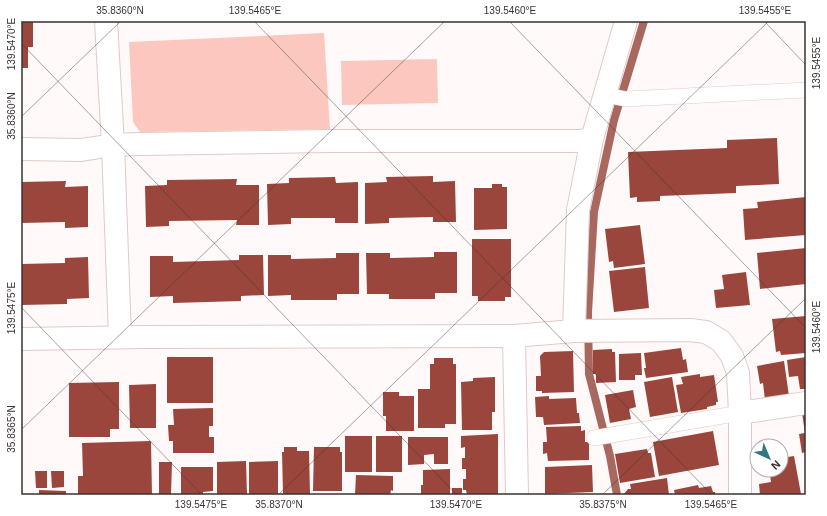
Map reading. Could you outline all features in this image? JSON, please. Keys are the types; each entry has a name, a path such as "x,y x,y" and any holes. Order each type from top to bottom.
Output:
{"street":[{"path":"106,21 113,145 120,338"},
{"path":"584,331 578,210 592,139 614,97 626,21"},
{"path":"21,149 81,150 113,145 592,139"},
{"path":"21,339 514,336 584,331 690,330 706,332 721,340 732,356 738,373 740,413 740,495"},
{"path":"514,336 517,495"},
{"path":"740,413 806,403"}],"lane":[{"path":"614,97 806,90"},
{"path":"602,436 740,413"}],"shaded area":[{"path":"324,33 330,129 140,132 133,122 129,42"},
{"path":"437,59 438,103 342,105 341,61"}],"building":[{"path":"21,21 33,21 33,47 28,47 28,68 21,68"},
{"path":"777,138 779,184 736,186 736,193 660,196 660,201 637,202 637,197 630,198 628,152 727,148 727,140"},
{"path":"433,176 433,182 455,181 456,222 433,222 433,217 389,218 389,223 365,224 365,183 387,182 386,177"},
{"path":"335,177 336,183 358,182 358,223 335,223 335,218 291,218 291,224 268,225 267,184 289,183 289,178"},
{"path":"237,179 236,185 259,185 259,225 236,225 237,220 169,221 169,226 146,227 145,186 167,185 167,180"},
{"path":"66,181 65,187 88,186 88,227 65,228 65,222 21,223 21,182"},
{"path":"492,184 502,184 502,187 507,187 507,229 474,230 474,188 492,188"},
{"path":"806,197 806,235 745,240 743,209 758,208 757,202"},
{"path":"640,225 645,264 614,268 613,261 609,262 605,229"},
{"path":"472,239 511,239 511,297 505,297 505,301 478,301 478,296 472,296"},
{"path":"806,248 806,284 760,289 757,253"},
{"path":"434,252 457,252 457,293 435,293 435,299 389,299 389,294 367,294 366,253 390,253 390,258 434,257"},
{"path":"336,253 359,253 359,294 337,294 337,300 291,300 291,295 268,296 268,255 291,255 291,259 336,258"},
{"path":"239,255 263,255 264,295 241,296 241,301 173,303 173,296 150,297 150,256 173,256 173,262 239,260"},
{"path":"88,257 89,298 67,299 67,304 21,305 21,264 65,263 65,258"},
{"path":"645,267 649,308 614,312 609,271"},
{"path":"746,272 750,305 716,308 714,290 724,289 722,275"},
{"path":"806,316 806,353 781,355 780,351 776,352 772,319"},
{"path":"681,348 683,360 686,359 688,372 646,378 644,353"},
{"path":"612,349 612,352 615,352 616,382 596,383 596,374 593,374 593,350"},
{"path":"573,351 574,392 542,393 542,391 536,391 536,376 541,376 540,356 544,352"},
{"path":"641,353 642,375 635,375 635,380 619,380 619,354"},
{"path":"167,357 213,357 213,403 167,403"},
{"path":"806,357 806,389 800,389 798,376 789,377 787,360"},
{"path":"434,358 453,358 453,364 456,364 456,424 445,424 445,428 418,428 418,389 430,389 430,364 434,364"},
{"path":"784,361 789,396 765,400 763,383 760,384 757,366"},
{"path":"700,374 700,377 714,375 718,402 716,402 716,405 707,407 707,409 681,413 676,385 683,384 681,377"},
{"path":"495,377 495,412 492,412 492,430 462,430 461,382 473,381 473,378"},
{"path":"672,377 678,412 650,417 644,382"},
{"path":"119,382 119,429 110,429 110,437 69,437 69,383"},
{"path":"156,384 156,428 130,428 129,385"},
{"path":"633,390 636,407 629,409 631,419 610,423 605,395"},
{"path":"383,392 399,392 399,396 414,396 414,431 386,431 386,416 383,416"},
{"path":"549,396 549,399 576,398 577,413 579,413 580,423 544,425 543,417 536,417 535,397"},
{"path":"213,408 213,426 209,426 209,437 214,437 214,453 173,453 173,441 169,441 168,425 174,425 173,409"},
{"path":"802,413 806,413 806,452 802,453 799,434 805,433"},
{"path":"581,426 581,431 585,430 585,442 589,442 589,460 548,461 547,453 543,454 543,442 547,442 546,427"},
{"path":"713,431 719,465 659,476 653,442"},
{"path":"498,434 498,495 467,495 466,490 463,490 463,479 466,479 466,469 462,469 462,458 465,458 465,447 461,448 461,436"},
{"path":"345,436 372,436 372,472 345,472"},
{"path":"376,436 402,436 402,472 376,472"},
{"path":"408,437 448,437 448,464 434,464 434,454 424,455 424,464 408,465"},
{"path":"151,441 152,495 78,495 78,476 83,476 82,443"},
{"path":"284,447 297,447 297,451 309,451 310,494 283,494 282,452 284,452"},
{"path":"314,447 340,447 340,452 342,452 342,491 313,491"},
{"path":"647,449 648,453 651,453 655,477 620,483 615,454"},
{"path":"794,456 801,494 760,495 759,484 771,482 770,478 789,478 789,457"},
{"path":"246,461 247,495 217,495 217,462"},
{"path":"278,461 278,494 249,495 249,462"},
{"path":"159,462 172,462 171,495 159,495"},
{"path":"592,465 593,492 545,494 545,467"},
{"path":"181,467 213,467 213,491 203,492 203,495 181,495"},
{"path":"450,469 450,495 421,495 423,470"},
{"path":"35,471 47,471 47,488 36,488"},
{"path":"51,471 64,471 64,487 52,488"},
{"path":"356,475 393,476 393,491 391,490 390,495 355,495"},
{"path":"667,478 669,495 623,495 628,489 631,489 630,484"},
{"path":"698,485 699,488 711,486 713,492 715,492 715,495 675,495 674,490"},
{"path":"452,488 462,488 462,495 452,495"},
{"path":"39,490 66,491 66,495 39,495"}],"waterway":[{"path":"617,495 610,456 589,374 588,312 594,212 614,120 644,21"}]}
